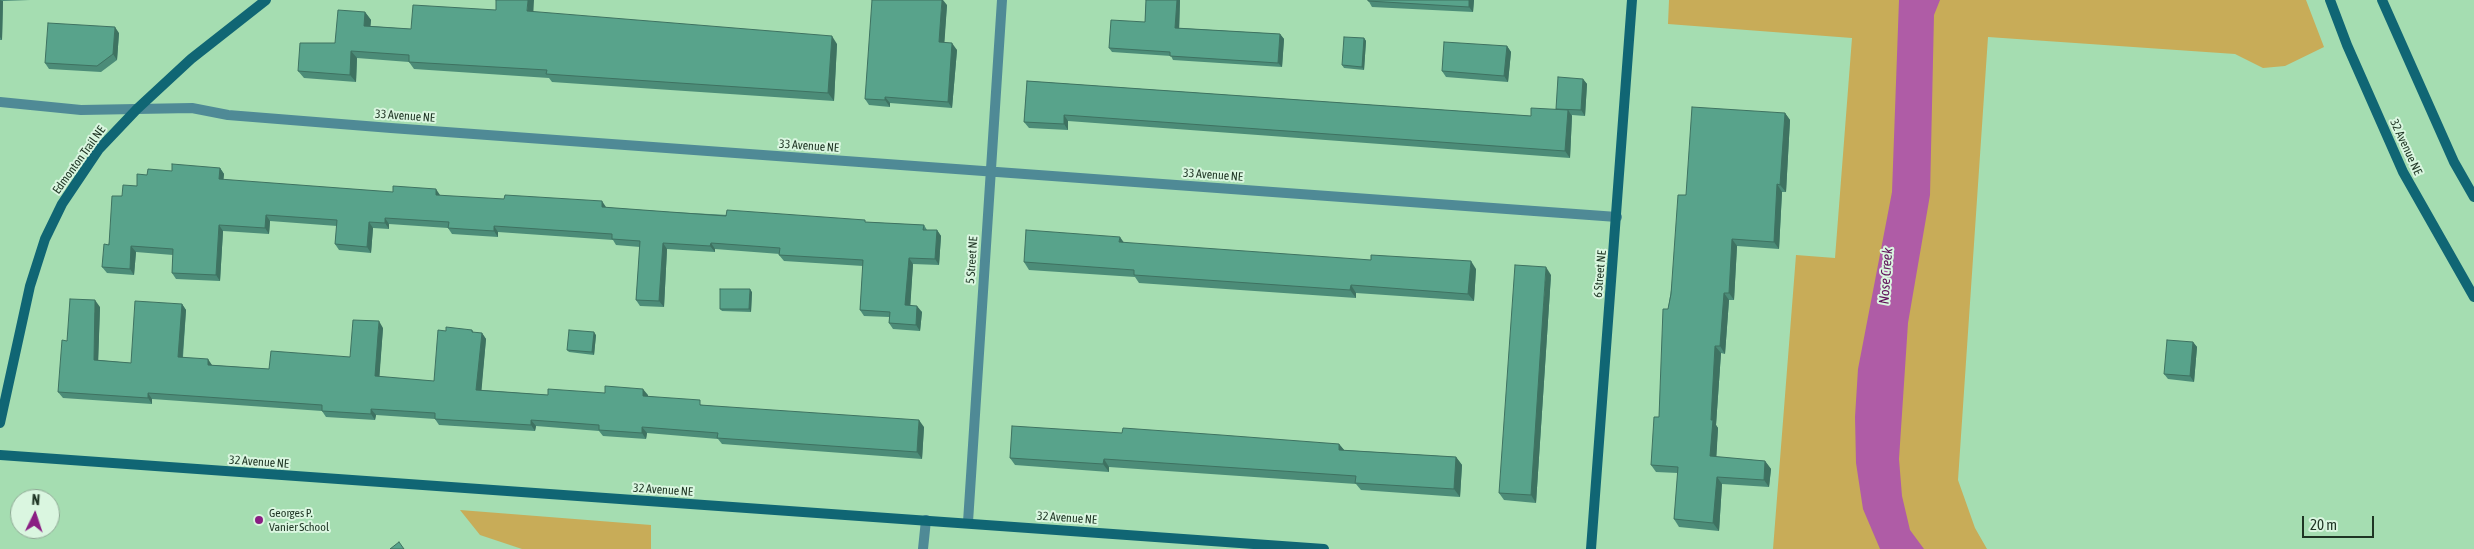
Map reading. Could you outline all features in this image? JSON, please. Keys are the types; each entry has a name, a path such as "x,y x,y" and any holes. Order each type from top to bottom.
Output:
{"street":[{"name":"Edmonton Trail NE","path":"0,423 28,294 45,238 62,204 99,149 136,109 191,59 266,0"},
{"name":"5 Street NE","path":"968,522 1002,0"},
{"name":"6 Street NE","path":"1591,549 1632,0"},
{"name":"32 Avenue NE","path":"2330,0 2347,45 2403,172 2474,298"},
{"path":"2382,0 2454,162 2474,197"},
{"name":"33 Avenue NE","path":"0,102 81,110 192,108 228,115 1617,217"},
{"name":"32 Avenue NE","path":"0,455 968,522 1324,549"},
{"path":"923,549 926,520"}],"shaded area":[{"path":"1669,0 2306,0 2324,47 2285,66 2263,68 2235,54 1988,37 1958,480 1975,528 1987,549 1773,549 1796,255 1835,258 1852,38 1668,24"},
{"path":"460,510 651,525 651,549 522,549 480,535"}],"water":[{"name":"Nose Creek","path":"1899,0 1940,0 1934,15 1930,195 1908,323 1899,459 1902,496 1910,530 1924,549 1880,549 1863,509 1856,463 1855,417 1858,369 1892,192"}],"building":[{"path":"496,0 528,0 527,11 832,36 828,93 546,74 547,70 409,62 409,55 351,51 350,75 298,71 300,43 335,43 338,10 365,12 364,26 411,29 413,5 496,10"},
{"path":"872,0 942,0 939,42 952,43 948,102 885,97 885,100 865,99"},
{"path":"1146,0 1177,0 1175,28 1280,34 1278,63 1170,56 1170,52 1109,48 1111,20 1145,22"},
{"path":"1469,0 1469,7 1368,1"},
{"path":"48,23 115,27 113,54 97,66 45,63"},
{"path":"1344,37 1364,38 1362,67 1342,65"},
{"path":"1444,42 1507,46 1504,76 1442,71"},
{"path":"1558,77 1583,79 1581,110 1556,109"},
{"path":"1027,81 1531,116 1531,108 1568,110 1565,151 1064,115 1064,124 1024,122"},
{"path":"1692,107 1785,113 1780,185 1777,184 1774,242 1732,239 1729,293 1724,293 1720,346 1715,346 1710,456 1765,461 1764,480 1717,477 1713,523 1674,519 1678,467 1651,465 1654,417 1659,417 1663,309 1668,309 1671,294 1678,195 1686,195"},
{"path":"172,164 220,168 219,179 393,192 393,186 436,189 436,195 504,199 505,195 602,201 602,207 670,212 726,216 727,210 924,225 923,230 937,230 935,259 909,258 905,305 917,306 916,325 889,323 890,312 860,310 863,260 779,255 780,248 711,243 710,246 663,243 659,301 636,300 640,241 612,239 612,234 494,226 494,231 448,228 449,222 385,218 385,223 369,222 367,247 335,244 337,220 266,215 265,228 219,225 216,275 172,273 173,249 131,246 130,269 102,267 104,244 109,245 112,196 122,196 123,185 137,186 137,174 147,175 148,169 172,171"},
{"path":"1026,230 1120,237 1119,242 1371,260 1371,255 1471,261 1468,294 1351,285 1350,290 1134,275 1134,270 1024,262"},
{"path":"1515,265 1546,267 1531,495 1499,493"},
{"path":"720,289 750,289 749,309 720,309"},
{"path":"70,299 95,300 94,360 131,363 135,301 182,304 178,357 208,359 208,365 269,369 271,351 350,357 353,320 379,321 375,376 434,381 438,330 446,331 446,327 482,333 476,390 548,395 548,389 605,393 605,386 643,389 643,396 700,400 700,405 919,420 917,452 717,438 718,433 642,427 642,433 599,430 599,425 531,420 531,425 435,419 435,413 371,409 371,414 322,411 322,405 148,393 148,398 58,392 62,340 67,341"},
{"path":"569,330 594,332 592,352 567,350"},
{"path":"2167,340 2193,342 2190,376 2164,374"},
{"path":"1012,426 1122,433 1123,428 1339,444 1339,450 1456,457 1454,489 1355,483 1356,476 1104,459 1103,464 1010,458"},
{"path":"399,542 404,549 390,549"}],"place":[{"name":"Georges P. Vanier School","path":"259,520"}]}
